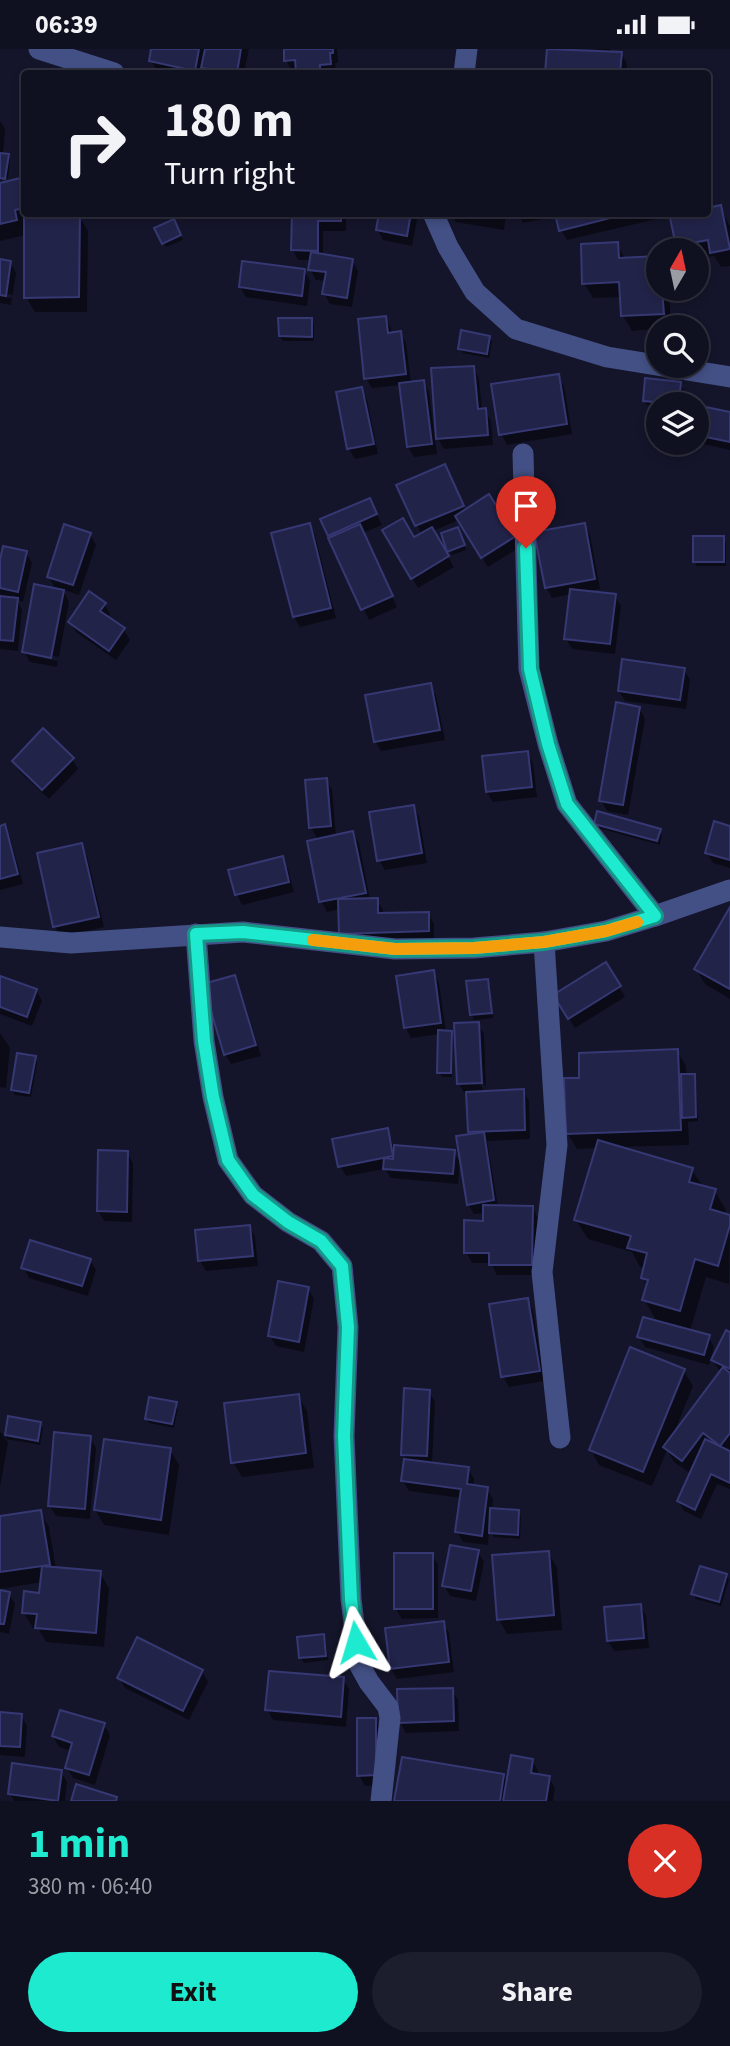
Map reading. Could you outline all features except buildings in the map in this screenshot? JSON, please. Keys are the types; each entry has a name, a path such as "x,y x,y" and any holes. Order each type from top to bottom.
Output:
{"street":[{"path":"39,49 105,70"},
{"path":"464,70 467,49"},
{"path":"435,217 448,247 475,292 516,329 607,357 730,377"},
{"path":"523,454 530,669 548,744 567,804 655,916"},
{"path":"0,937 71,943 243,932 395,949 474,948 544,942 606,931 730,890"},
{"path":"196,934 206,1052 213,1097 228,1160 253,1195 288,1222 321,1241 342,1266 348,1327 344,1436 351,1599 359,1664 388,1707 390,1719 381,1801"},
{"path":"544,942 557,1145 542,1272 559,1438"}],"slow traffic":[{"path":"313,940 395,949 474,948 544,942 606,931 637,922"}],"route":[{"path":"356,1642 351,1599 344,1436 348,1327 342,1266 321,1241 288,1222 253,1195 228,1160 213,1097 204,1041 196,934 243,932 395,949 474,948 544,942 606,931 655,916 567,804 548,744 530,669 526,548"}]}
